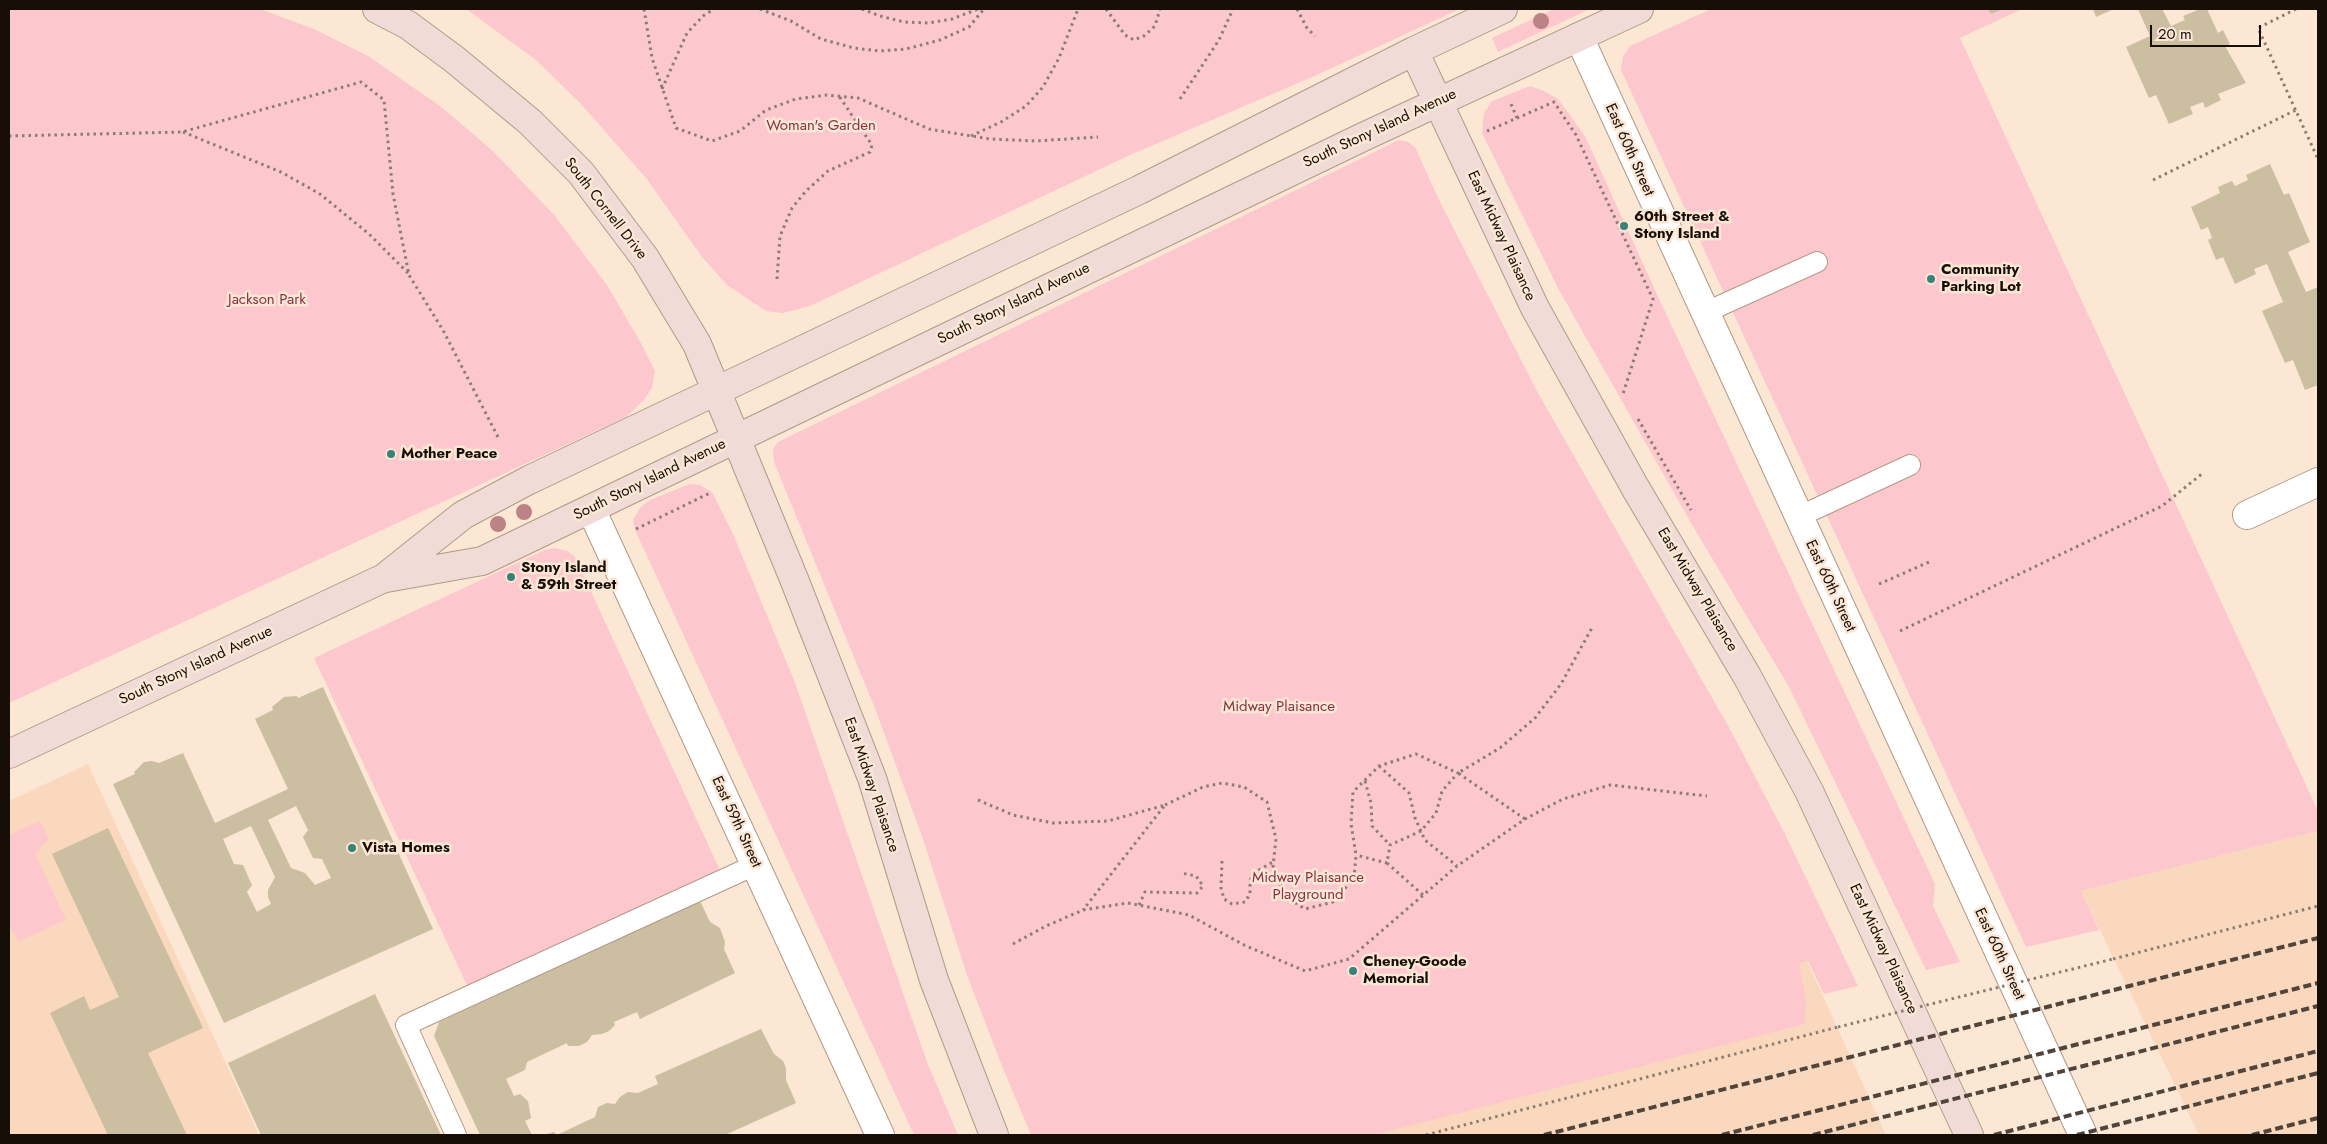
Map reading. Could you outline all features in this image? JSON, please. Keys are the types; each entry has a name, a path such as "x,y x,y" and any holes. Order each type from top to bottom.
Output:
{"street":[{"name":"South Cornell Drive","path":"378,9 408,25 454,60 530,122 580,173 645,258 669,295 697,344 736,439"},
{"name":"South Stony Island Avenue","path":"9,754 384,578 464,514 529,480 1139,190 1414,50 1503,9"},
{"name":"South Stony Island Avenue","path":"384,578 482,561 1438,102 1639,9"},
{"name":"East 60th Street","path":"1579,37 2083,1135"},
{"name":"East Midway Plaisance","path":"1414,50 1549,333 1636,489 1747,676 1809,791 1969,1135"},
{"name":"East Midway Plaisance","path":"736,439 798,588 872,778 934,980 994,1135"},
{"path":"2247,515 2318,482"},
{"name":"East 59th Street","path":"591,509 880,1135"}],"lane":[{"path":"1704,312 1817,262"},
{"path":"1798,517 1910,465"},
{"path":"456,1135 406,1025 756,865"}],"path":[{"path":"644,9 652,58 676,128 712,141 740,131 766,110 796,99 827,94 858,98 929,129 971,136 1036,141 1098,137"},
{"path":"662,90 687,33 703,16 714,9"},
{"path":"760,9 792,21 821,39 854,48 879,51 906,49 940,40 969,27 984,9"},
{"path":"862,9 904,22 928,23 952,18 978,9"},
{"path":"971,136 1001,122 1026,106 1043,87 1059,58 1078,9"},
{"path":"1106,9 1124,35 1134,40 1144,36 1155,26 1160,9"},
{"path":"1180,99 1219,40 1233,9"},
{"path":"1298,9 1307,28 1315,36"},
{"path":"2296,9 2258,28 2318,159"},
{"path":"9,136 182,132 361,82 384,100 393,194 410,275"},
{"path":"777,279 780,236 792,208 806,191 828,172 870,152 872,144 853,120 839,96"},
{"path":"1482,133 1554,102 1576,135 1653,299 1622,392 1628,401"},
{"path":"2153,180 2296,110"},
{"path":"182,132 281,172 320,194 369,234 410,275 444,332 498,436"},
{"path":"1637,418 1691,510"},
{"path":"1900,631 2162,506 2203,473"},
{"path":"635,530 712,492"},
{"path":"1879,584 1929,562"},
{"path":"1390,845 1421,831 1436,813 1442,791 1458,773 1500,748 1535,718 1561,684 1593,626"},
{"path":"978,800 1013,815 1053,823 1108,820 1165,805 1203,787 1222,784 1244,788 1267,802 1276,839 1273,866 1285,896 1305,909 1334,902 1354,878 1356,855 1351,824 1353,792 1379,766 1416,754 1458,773 1525,819"},
{"path":"1379,766 1409,793 1415,818 1425,840 1457,866"},
{"path":"1364,781 1371,803 1372,826 1390,845"},
{"path":"1013,944 1046,926 1083,910 1128,903 1189,914 1244,945 1305,972 1349,959 1457,866 1525,819 1563,799 1610,784 1707,796"},
{"path":"1083,910 1165,805"},
{"path":"1388,862 1390,845"},
{"path":"1356,855 1388,862 1423,895"},
{"path":"1222,861 1221,888 1224,899 1232,904 1245,902 1250,894 1250,880 1258,871 1274,861"},
{"path":"1139,905 1145,892 1197,893 1202,886 1196,876 1181,872"},
{"path":"1426,1135 1838,1027 2318,906"}],"shaded area":[{"path":"88,764 259,1135 9,1135 9,801"},
{"path":"2318,831 2318,1135 2199,1135 2081,891"},
{"path":"1807,961 1886,1135 1140,1135"}],"green space":[{"name":"Jackson Park","path":"9,9 260,9 314,29 368,56 440,106 493,151 555,216 607,285 642,345 655,371 652,388 644,400 626,417 9,703"},
{"name":"Woman's Garden","path":"466,9 1460,9 1310,78 1128,156 810,306 783,313 766,311 727,285 702,257 646,178 581,104 536,60"},
{"path":"1554,9 1590,9 1498,52 1492,38"},
{"path":"1711,9 2022,9 1960,38 2318,811 2318,831 2081,891 2099,930 2026,947 1621,70 1623,57 1630,46"},
{"path":"1530,86 1558,99 1585,136 1660,301 1935,884 1933,906 1960,962 1926,970 1789,687 1691,523 1559,290 1482,133 1484,113 1492,101"},
{"name":"Midway Plaisance","path":"1399,140 1408,142 1415,147 1439,200 1538,393 1731,731 1784,832 1858,986 1824,994 1808,961 1799,963 1806,1001 1805,1024 1374,1135 1031,1135 967,975 923,839 876,711 774,462 773,449 778,442"},
{"path":"690,484 700,485 712,492 733,534 794,680 927,1062 958,1135 914,1135 635,530 633,520 640,508 648,501"},
{"path":"555,548 567,551 575,557 724,879 471,994 314,658 545,550"},
{"path":"40,821 49,839 35,854 66,920 19,941 9,925 9,835"}],"building":[{"path":"1988,9 2003,9 1991,14"},
{"path":"2093,9 2114,9 2096,17"},
{"path":"2138,9 2162,9 2171,26 2185,20 2183,16 2200,9 2207,9 2218,33 2223,30 2230,44 2225,46 2246,83 2218,94 2221,100 2205,108 2203,102 2190,107 2193,114 2169,124 2156,95 2149,98 2126,47 2150,36"},
{"path":"2270,164 2284,195 2289,193 2310,242 2288,252 2306,292 2318,287 2318,385 2305,390 2293,360 2285,363 2262,311 2283,302 2267,264 2254,269 2256,274 2235,284 2223,257 2216,260 2208,240 2212,238 2208,227 2201,230 2191,207 2220,193 2218,187 2232,181 2235,186 2248,180 2246,175"},
{"name":"Vista Homes","path":"323,687 433,929 224,1023 113,784 135,774 134,772 144,762 152,761 159,763 183,753 215,823 288,789 255,719 273,710 272,707 284,697 297,696 298,698","holes":["296,806 308,830 303,837 313,858 322,859 331,878 315,885 305,873 291,868 268,820","251,826 275,877 268,890 271,904 257,912 247,892 252,885 243,865 234,864 223,839"]},
{"path":"108,828 203,1028 148,1053 187,1135 108,1135 50,1013 84,996 90,1010 119,997 52,854"},
{"path":"700,901 710,922 720,928 725,942 724,949 735,973 640,1019 637,1012 614,1022 615,1025 609,1031 592,1035 587,1042 579,1046 568,1046 567,1043 527,1062 525,1070 506,1079 514,1096 520,1094 528,1101 531,1118 525,1121 532,1135 480,1135 434,1036 439,1022"},
{"path":"375,994 441,1135 261,1135 228,1063"},
{"path":"761,1029 774,1054 783,1061 786,1068 786,1080 796,1103 725,1135 557,1135 595,1117 598,1107 607,1103 615,1104 620,1097 628,1092 638,1093 658,1084 655,1076"},
{"path":"554,1132 557,1135 543,1135"}],"railway":[{"path":"1544,1135 2318,938"},
{"path":"1722,1135 2318,983"},
{"path":"1813,1135 2318,1006"},
{"path":"1994,1135 2318,1051"},
{"path":"2077,1135 2318,1073"},
{"path":"2252,1135 2318,1118"}],"place":[{"name":"60th Street & Stony Island","path":"1624,226"},
{"name":"Community Parking Lot","path":"1931,279"},
{"name":"Mother Peace","path":"391,454"},
{"name":"Stony Island & 59th Street","path":"511,577"},
{"name":"Vista Homes","path":"352,848"},
{"name":"Cheney-Goode Memorial","path":"1353,971"}],"park label":[{"name":"Midway Plaisance Playground","path":"1308,886"}]}
